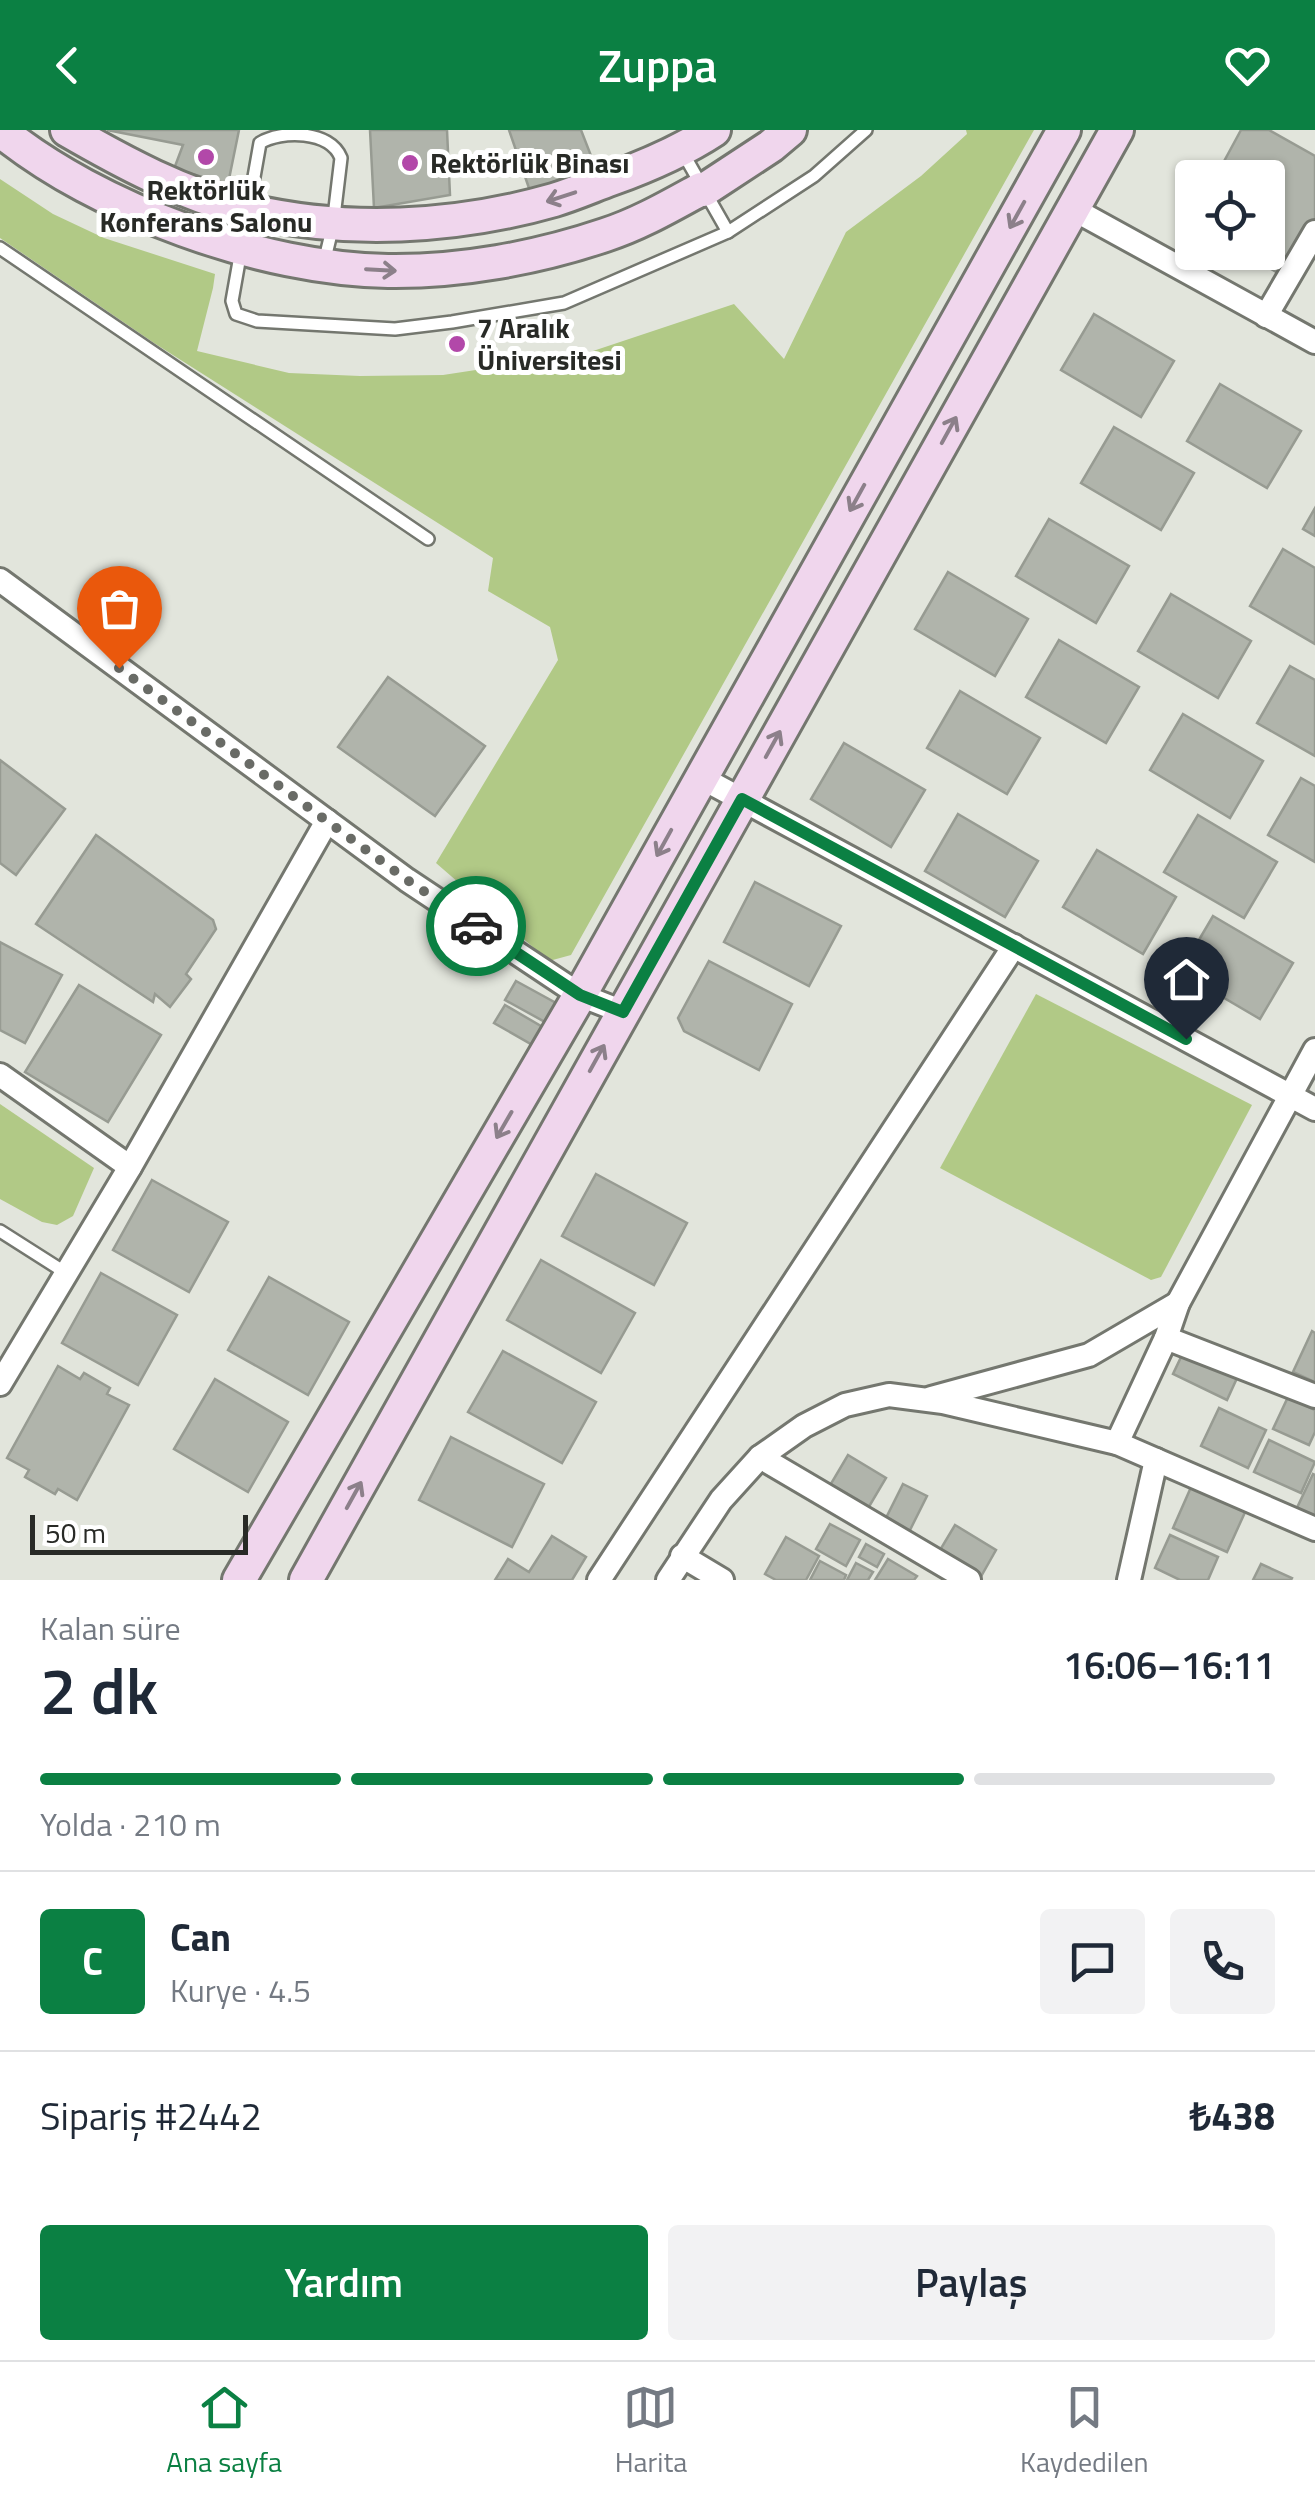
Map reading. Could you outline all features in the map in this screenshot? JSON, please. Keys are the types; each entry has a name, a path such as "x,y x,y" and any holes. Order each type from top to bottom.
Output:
{"street":[{"path":"0,130 73,179 186,231 306,263 386,271 434,270 541,254 607,235 704,190 790,130"},
{"path":"67,130 132,167 201,196 248,210 332,225 454,219 556,200 633,171 714,130"},
{"path":"239,1580 580,995 1064,130"},
{"path":"306,1580 1117,130"},
{"path":"1072,209 1315,342"},
{"path":"1266,316 1315,232"},
{"path":"0,580 407,880 580,995 623,1012"},
{"path":"700,777 1315,1109"},
{"path":"0,1384 130,1167 327,820"},
{"path":"599,1580 1014,946"},
{"path":"1117,1443 1166,1338 1178,1302 1315,1050"},
{"path":"0,1076 130,1167"},
{"path":"926,1400 1089,1354 1178,1302"},
{"path":"1166,1338 1315,1396"},
{"path":"668,1580 721,1500 760,1457 804,1426 845,1405 889,1395 944,1402 1117,1443 1315,1529"},
{"path":"760,1457 969,1580"},
{"path":"1129,1580 1156,1460"},
{"path":"682,1556 722,1580"}],"lane":[{"path":"324,264 340,158 336,147 328,139 306,133 269,134 260,143 232,301 236,314 258,320 395,329 564,304 728,232 814,176 866,130"},
{"path":"680,150 728,232"},
{"path":"0,248 428,539"},
{"path":"0,1231 66,1274"}],"green space":[{"path":"966,130 1034,130 571,955 549,961 436,863 558,660 550,627 488,591 493,558 154,343 0,238 0,179 53,214 104,238 215,274 197,351 289,373 443,375 587,353 734,304 784,359 846,232 921,176 967,134"},
{"path":"1036,994 1252,1105 1161,1277 1151,1280 940,1168"},
{"path":"0,1104 94,1168 73,1216 57,1225 42,1222 0,1199"}],"building":[{"name":"Rektörlük Konferans Salonu","path":"107,130 239,130 228,184 174,169 183,145"},
{"name":"Rektörlük Binası","path":"370,130 447,130 450,195 374,208"},
{"name":"Rektörlük Binası","path":"509,130 581,130 595,166 530,191"},
{"path":"1241,130 1269,130 1315,156 1315,219 1283,276 1273,270 1285,270 1285,160 1225,160"},
{"path":"1094,314 1174,361 1141,417 1061,370"},
{"path":"1220,384 1301,431 1267,488 1187,441"},
{"path":"1114,427 1194,473 1161,530 1081,483"},
{"path":"1315,508 1315,536 1303,529"},
{"path":"1049,519 1129,566 1096,623 1016,576"},
{"path":"1283,549 1315,568 1315,644 1250,606"},
{"path":"948,572 1028,619 995,676 915,629"},
{"path":"1171,594 1251,641 1218,698 1138,651"},
{"path":"1059,640 1139,687 1106,743 1026,697"},
{"path":"1290,666 1315,680 1315,756 1257,723"},
{"path":"388,677 485,746 435,816 338,747"},
{"path":"960,691 1040,738 1007,794 927,748"},
{"path":"1183,714 1263,761 1230,818 1150,770"},
{"path":"844,743 925,790 891,847 811,799"},
{"path":"0,760 65,809 16,875 0,863"},
{"path":"1301,778 1315,786 1315,862 1268,835"},
{"path":"958,814 1038,861 1005,917 925,871"},
{"path":"1198,815 1277,862 1244,918 1164,872"},
{"path":"96,835 213,920 216,929 186,974 191,979 170,1007 155,994 153,1002 36,924"},
{"path":"1097,850 1176,897 1143,954 1063,907"},
{"path":"755,882 841,926 809,986 724,942"},
{"path":"1213,916 1293,963 1260,1019 1180,972"},
{"path":"0,942 62,975 25,1043 0,1030"},
{"path":"709,961 792,1004 759,1070 684,1031 678,1018"},
{"path":"516,981 556,1003 545,1022 505,1000"},
{"path":"79,985 161,1035 108,1122 25,1072"},
{"path":"505,1005 546,1029 536,1047 494,1023"},
{"path":"596,1174 687,1223 654,1285 562,1236"},
{"path":"152,1180 228,1222 189,1292 113,1250"},
{"path":"541,1260 635,1313 601,1373 507,1320"},
{"path":"101,1273 177,1315 138,1385 62,1343"},
{"path":"269,1277 349,1322 308,1395 228,1350"},
{"path":"1312,1331 1315,1333 1315,1382 1293,1372"},
{"path":"503,1351 596,1402 562,1463 468,1412"},
{"path":"1183,1353 1237,1378 1227,1400 1173,1374"},
{"path":"58,1366 80,1379 84,1373 110,1388 107,1394 129,1405 77,1500 58,1489 55,1494 25,1477 29,1470 7,1458"},
{"path":"215,1379 288,1422 248,1492 174,1449"},
{"path":"1288,1397 1315,1410 1315,1432 1309,1445 1273,1429"},
{"path":"1219,1408 1266,1430 1248,1468 1201,1446"},
{"path":"451,1437 544,1484 512,1547 419,1500"},
{"path":"1269,1440 1315,1462 1301,1493 1254,1472"},
{"path":"848,1455 886,1478 867,1510 829,1487"},
{"path":"1315,1475 1315,1522 1295,1512"},
{"path":"903,1484 927,1496 909,1532 885,1520"},
{"path":"1192,1485 1246,1510 1227,1552 1173,1528"},
{"path":"830,1524 860,1540 846,1566 816,1549"},
{"path":"955,1525 996,1550 979,1580 937,1555"},
{"path":"1170,1535 1218,1557 1208,1580 1180,1580 1155,1568"},
{"path":"552,1536 586,1557 572,1580 495,1580 508,1559 529,1572"},
{"path":"786,1537 819,1556 806,1580 776,1580 765,1574"},
{"path":"866,1544 884,1554 877,1567 859,1557"},
{"path":"888,1559 917,1576 914,1580 875,1580"},
{"path":"820,1561 846,1575 844,1580 810,1580"},
{"path":"856,1563 873,1572 868,1580 847,1580"},
{"path":"1261,1564 1292,1578 1253,1580"}],"way so far":[{"path":"119,668 407,880 476,926"}],"place":[{"name":"Rektörlük Konferans Salonu","path":"206,157"},
{"name":"Rektörlük Binası","path":"410,163"},
{"name":"7 Aralık Üniversitesi","path":"457,344"}],"route":[{"path":"476,926 580,995 623,1012 742,799 1186,1039"}]}
